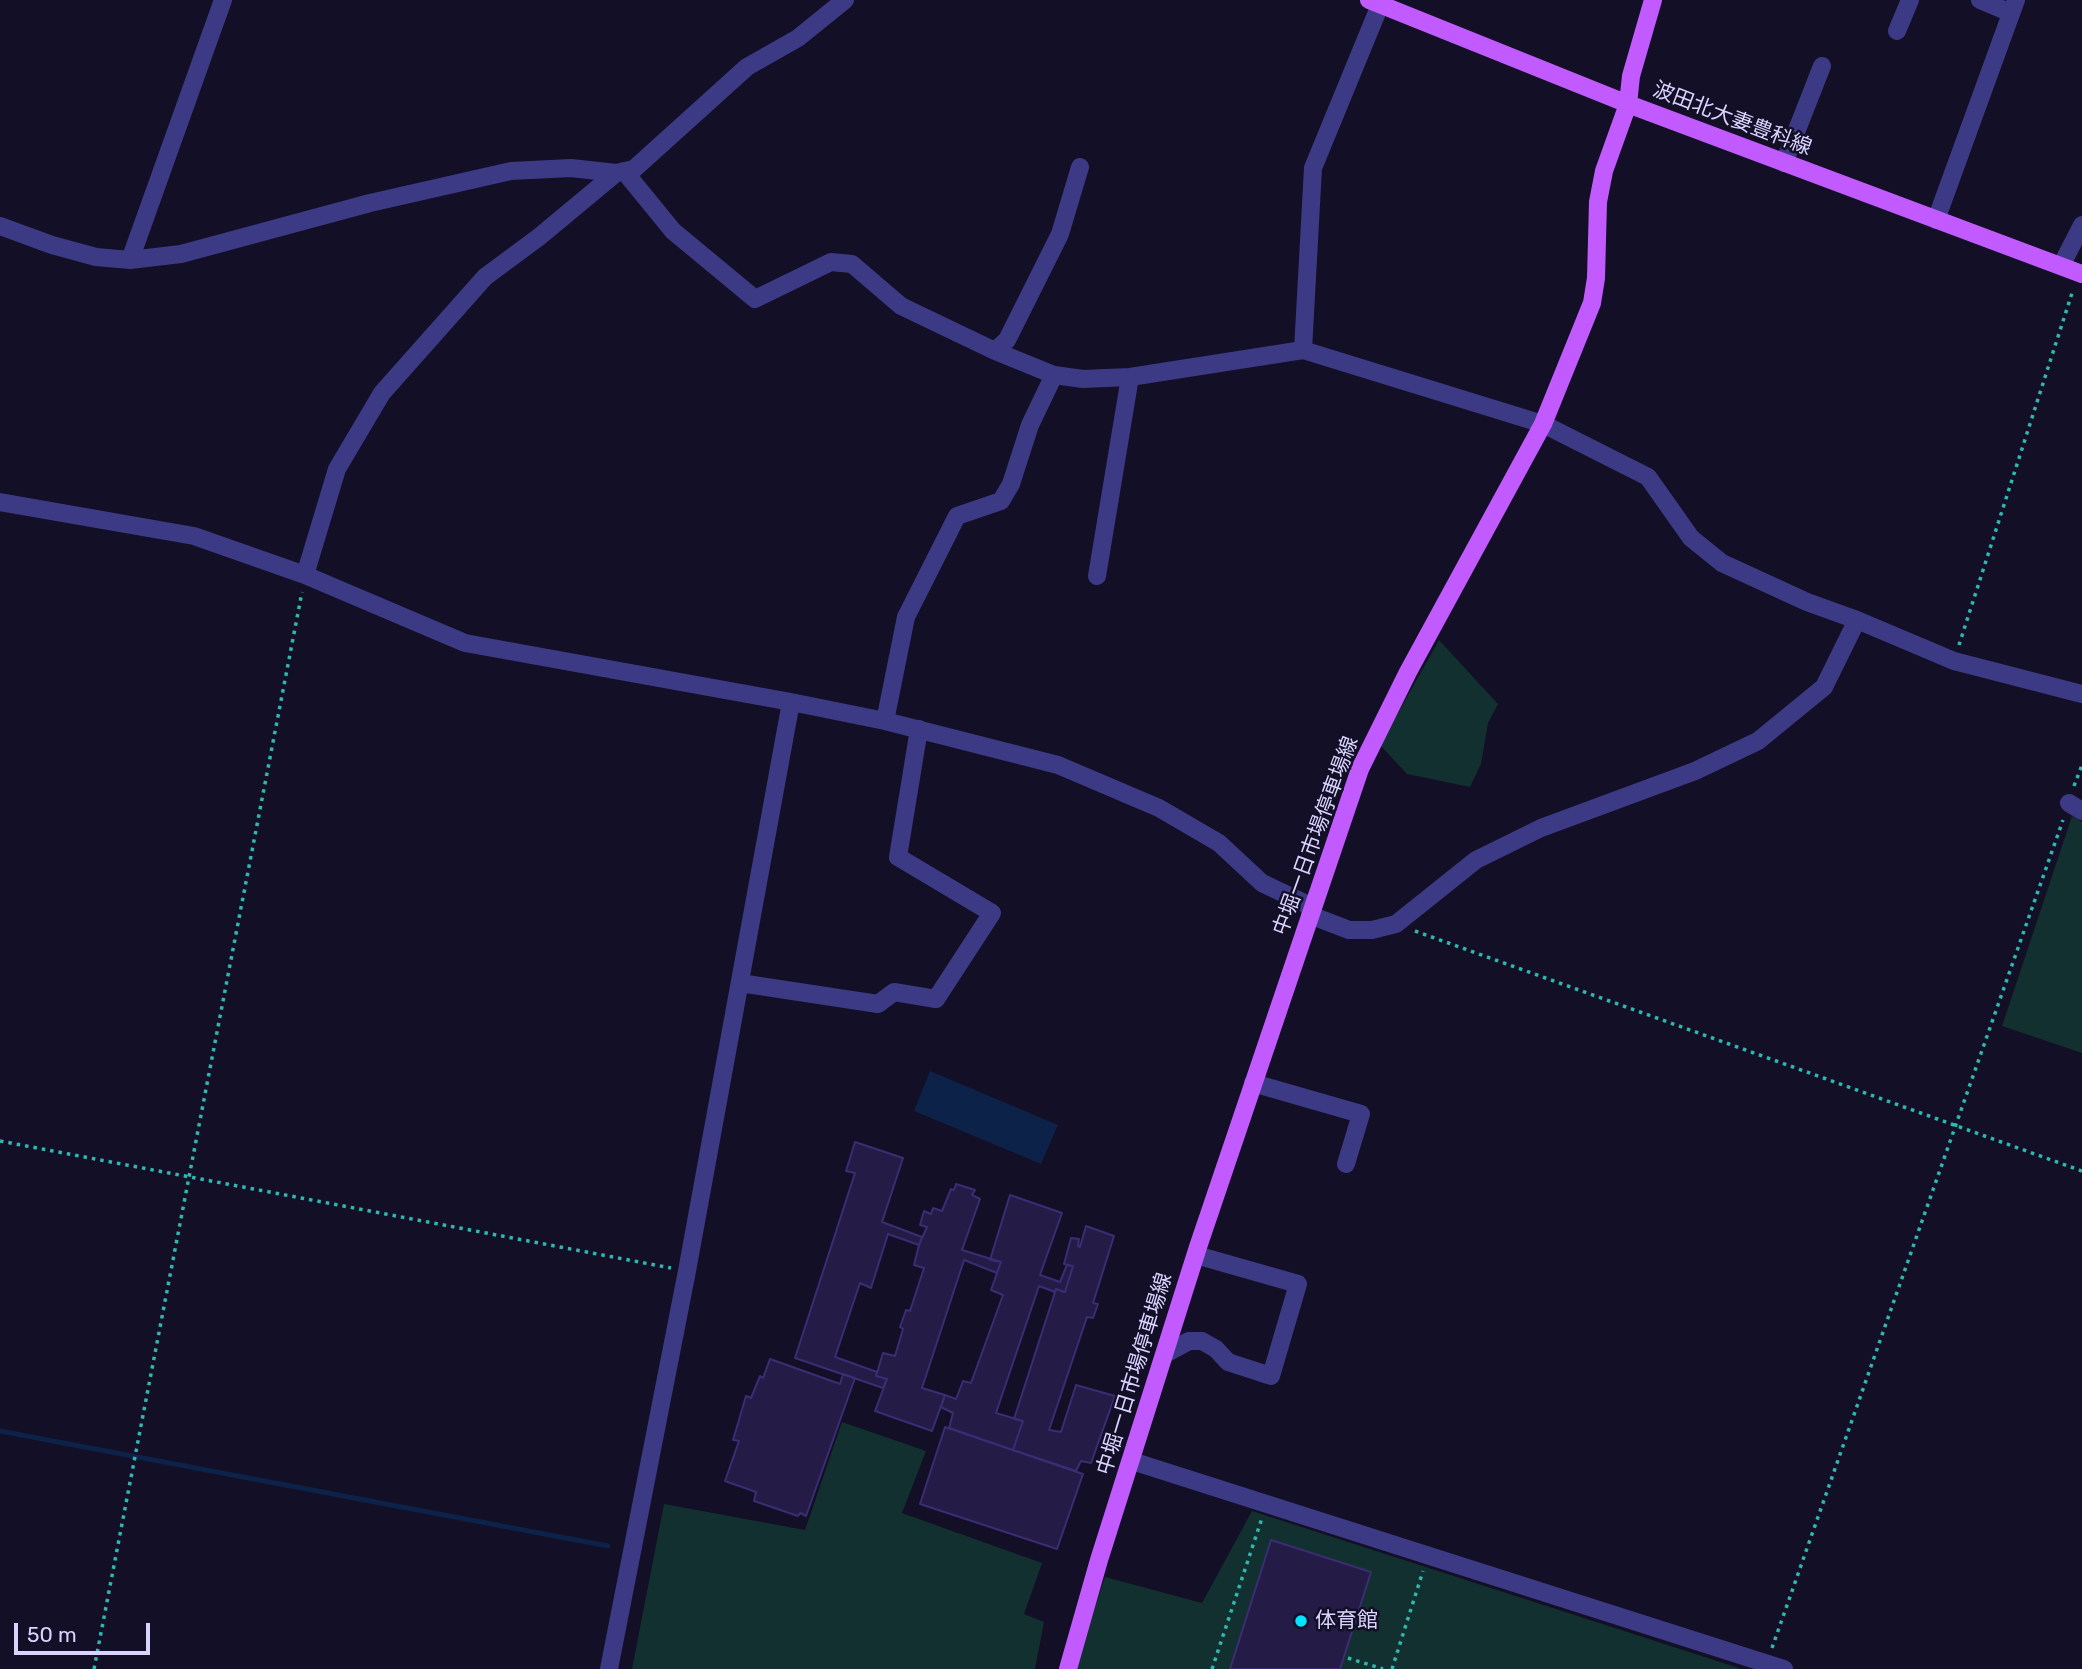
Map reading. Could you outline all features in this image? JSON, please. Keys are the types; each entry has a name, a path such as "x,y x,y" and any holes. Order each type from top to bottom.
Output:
{"main road":[{"name":"中堀一日市場停車場線","path":"1068,1669 1196,1255 1360,769 1414,660 1543,424 1592,303 1596,278 1598,202 1604,171 1628,104 1631,76 1653,0"},
{"name":"波田北大妻豊科線","path":"1374,2 1628,104 2074,271"}],"street":[{"path":"130,260 223,0"},
{"path":"0,226 52,246 96,257 130,260 181,254 370,203 511,171 571,168 620,172 634,169 747,66 798,38 845,0"},
{"path":"1897,31 1910,0"},
{"path":"1936,220 2014,6 1980,0"},
{"path":"1303,350 1313,168 1374,2"},
{"path":"1784,163 1822,66"},
{"path":"995,351 1007,340 1060,234 1080,167"},
{"path":"620,172 673,231 755,299 831,262 852,264 901,306 995,351 1054,375 1083,379 1130,377 1303,350 1543,424 1648,477 1691,538 1722,563 1807,602 1954,661 2082,694"},
{"path":"305,575 337,468 382,393 485,277 620,172"},
{"path":"2074,271 2082,225"},
{"path":"886,721 906,617 957,516 1001,501 1011,484 1030,425 1054,375"},
{"path":"1097,576 1130,377"},
{"path":"0,502 194,536 305,575 465,643 886,721 1058,765 1159,807 1219,843 1262,883 1304,903 1349,930 1372,930 1396,924 1476,860 1530,833 1695,771 1758,741 1824,687 1857,620"},
{"path":"609,1669 687,1271 791,702"},
{"path":"740,983 878,1004 894,992 936,999 992,913 898,857 919,729"},
{"path":"1253,1083 1361,1114 1346,1164"},
{"path":"1165,1354 1189,1341 1202,1341 1216,1349 1228,1362 1271,1376 1297,1284 1196,1255"},
{"path":"1132,1461 1775,1666"}],"path":[{"path":"1954,661 2074,271"},
{"path":"94,1669 305,575"},
{"path":"1775,1666 1954,1126 2075,807 2082,765"},
{"path":"1396,924 2082,1171"},
{"path":"0,1141 687,1271"},
{"path":"1212,1669 1267,1504"},
{"path":"1392,1669 1428,1555"},
{"path":"1348,1658 1382,1669"}],"green space":[{"path":"1439,640 1498,704 1488,723 1481,764 1470,787 1407,774 1380,745"},
{"path":"2072,816 2082,822 2082,1053 2002,1026"},
{"path":"842,1422 926,1451 902,1513 1042,1563 1024,1614 1044,1622 1035,1669 632,1669 664,1504 805,1530"},
{"path":"1252,1511 1742,1669 1077,1669 1105,1577 1202,1603"}],"water":[{"path":"930,1071 1058,1125 1041,1164 914,1111"}],"building":[{"path":"855,1142 903,1158 882,1222 922,1237 919,1245 888,1234 871,1288 860,1283 835,1357 877,1372 876,1376 887,1379 883,1388 795,1358 855,1173 846,1171"},
{"path":"956,1184 975,1190 972,1195 980,1199 962,1250 1001,1262 997,1273 964,1260 922,1388 945,1395 932,1431 875,1411 887,1379 876,1376 883,1353 895,1356 903,1329 900,1327 906,1310 910,1311 924,1268 914,1265 927,1227 920,1225 924,1211 931,1214 933,1208 942,1211 951,1189 954,1190"},
{"path":"1010,1195 1062,1213 1040,1275 1060,1282 1067,1265 1073,1266 1065,1292 1056,1289 1055,1292 1039,1286 996,1413 1023,1421 1013,1450 949,1428 953,1413 941,1407 945,1395 956,1399 963,1381 971,1383 1003,1295 991,1290 1001,1262 990,1260"},
{"path":"1086,1226 1114,1236 1093,1303 1098,1304 1093,1318 1087,1317 1049,1430 1061,1432 1076,1385 1115,1396 1091,1463 1081,1461 1076,1471 1013,1450 1023,1421 1014,1419 1056,1289 1065,1292 1073,1266 1064,1264 1071,1238 1079,1239 1080,1247"},
{"path":"770,1359 840,1384 843,1374 855,1378 806,1516 800,1513 798,1516 754,1501 756,1492 725,1481 739,1441 733,1440 746,1396 751,1398"},
{"path":"945,1427 1083,1474 1057,1549 920,1504"},
{"name":"体育館","path":"1271,1540 1371,1572 1340,1669 1230,1669"}],"waterway":[{"path":"0,1431 608,1546"}],"place":[{"name":"体育館","path":"1301,1621"}]}
